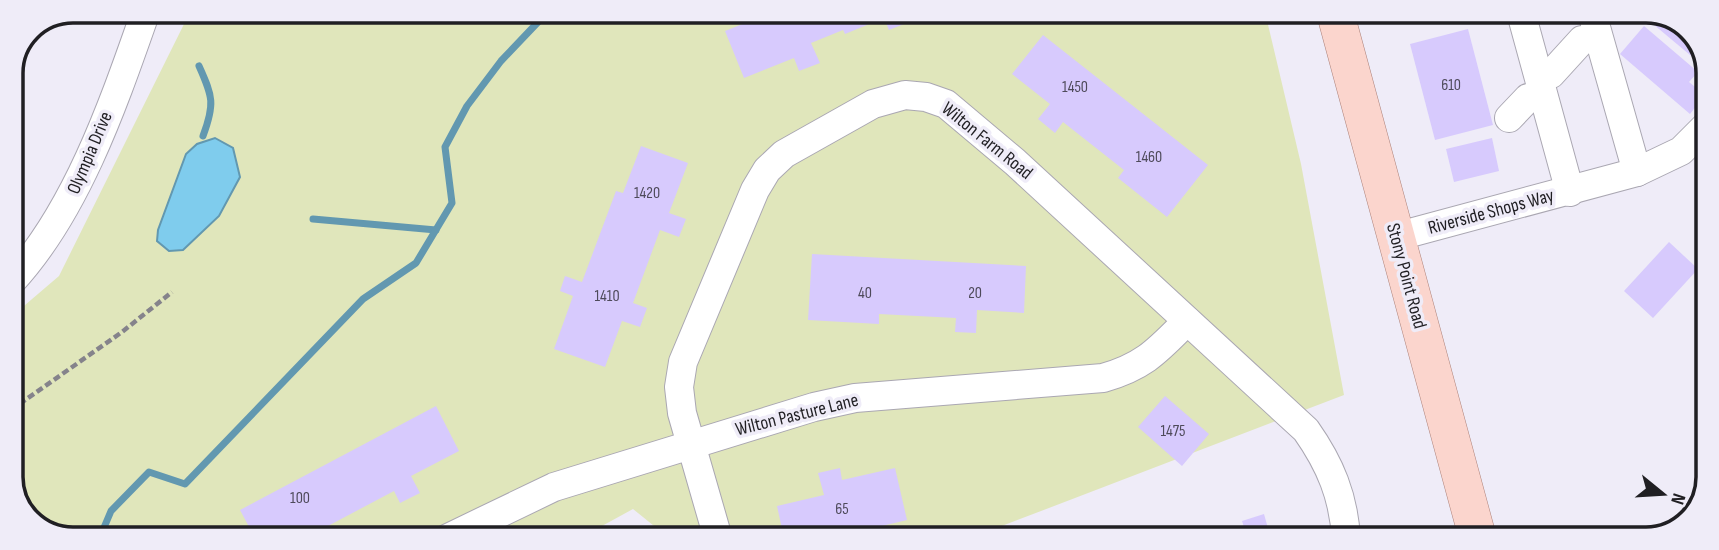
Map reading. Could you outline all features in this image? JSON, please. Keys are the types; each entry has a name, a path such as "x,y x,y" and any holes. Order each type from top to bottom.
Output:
{"main road":[{"name":"Stony Point Road","path":"1338,23 1475,527"}],"street":[{"name":"Olympia Drive","path":"23,269 34,257 67,205 142,23"},
{"name":"Riverside Shops Way","path":"1395,237 1570,192 1524,23"},
{"path":"1604,23 1637,172"},
{"path":"1551,74 1582,40"},
{"name":"Wilton Farm Road","path":"715,527 682,413 679,387 683,362 755,190 767,170 784,155 885,99 905,95 926,97 946,104 1015,162 1306,430 1324,455 1336,483 1345,527"},
{"path":"1570,192 1637,172 1681,151 1696,136"},
{"name":"Wilton Pasture Lane","path":"471,527 554,487 814,407 855,398 1104,378 1128,370 1149,358 1187,321"}],"path":[{"path":"23,402 122,332 172,292"}],"green space":[{"path":"185,23 1268,23 1301,164 1344,395 999,527 655,527 633,509 600,527 60,526 42,517 35,510 24,490 23,480 23,307 59,276"}],"water":[{"path":"215,138 233,148 240,177 219,216 183,250 169,251 157,241 158,230 186,154 197,144"}],"building":[{"path":"745,23 872,23 845,34 843,30 811,43 820,63 799,71 794,58 744,78 725,31"},
{"path":"886,23 906,23 889,30"},
{"path":"1652,23 1659,24 1679,35 1694,59"},
{"path":"1644,26 1696,70 1689,82 1696,88 1696,106 1690,114 1620,54"},
{"path":"1468,29 1493,125 1435,140 1410,44"},
{"path":"1043,35 1208,165 1167,217 1118,178 1124,170 1063,122 1055,133 1038,119 1050,104 1012,74"},
{"path":"1492,138 1499,171 1454,182 1446,149"},
{"path":"641,146 688,163 669,213 686,219 679,237 660,230 633,303 647,308 640,327 622,321 605,367 554,349 573,296 560,291 565,276 582,282 616,191 623,193"},
{"path":"1669,242 1696,267 1696,271 1653,318 1624,291"},
{"path":"812,254 1026,266 1024,313 977,310 976,333 955,332 956,318 879,314 879,324 808,320"},
{"path":"1165,396 1209,434 1182,466 1138,427"},
{"path":"436,406 459,451 411,476 420,493 400,503 394,491 326,527 249,527 240,510"},
{"path":"840,468 842,480 895,468 907,520 878,527 782,527 777,506 824,495 818,473"},
{"path":"1264,514 1268,527 1244,527 1242,521"}],"waterway":[{"path":"104,527 111,511 149,472 185,484 363,299 416,263 452,203 445,147 467,106 501,61 537,23"},
{"path":"199,66 211,101 203,136"},
{"path":"313,219 436,230"}]}
